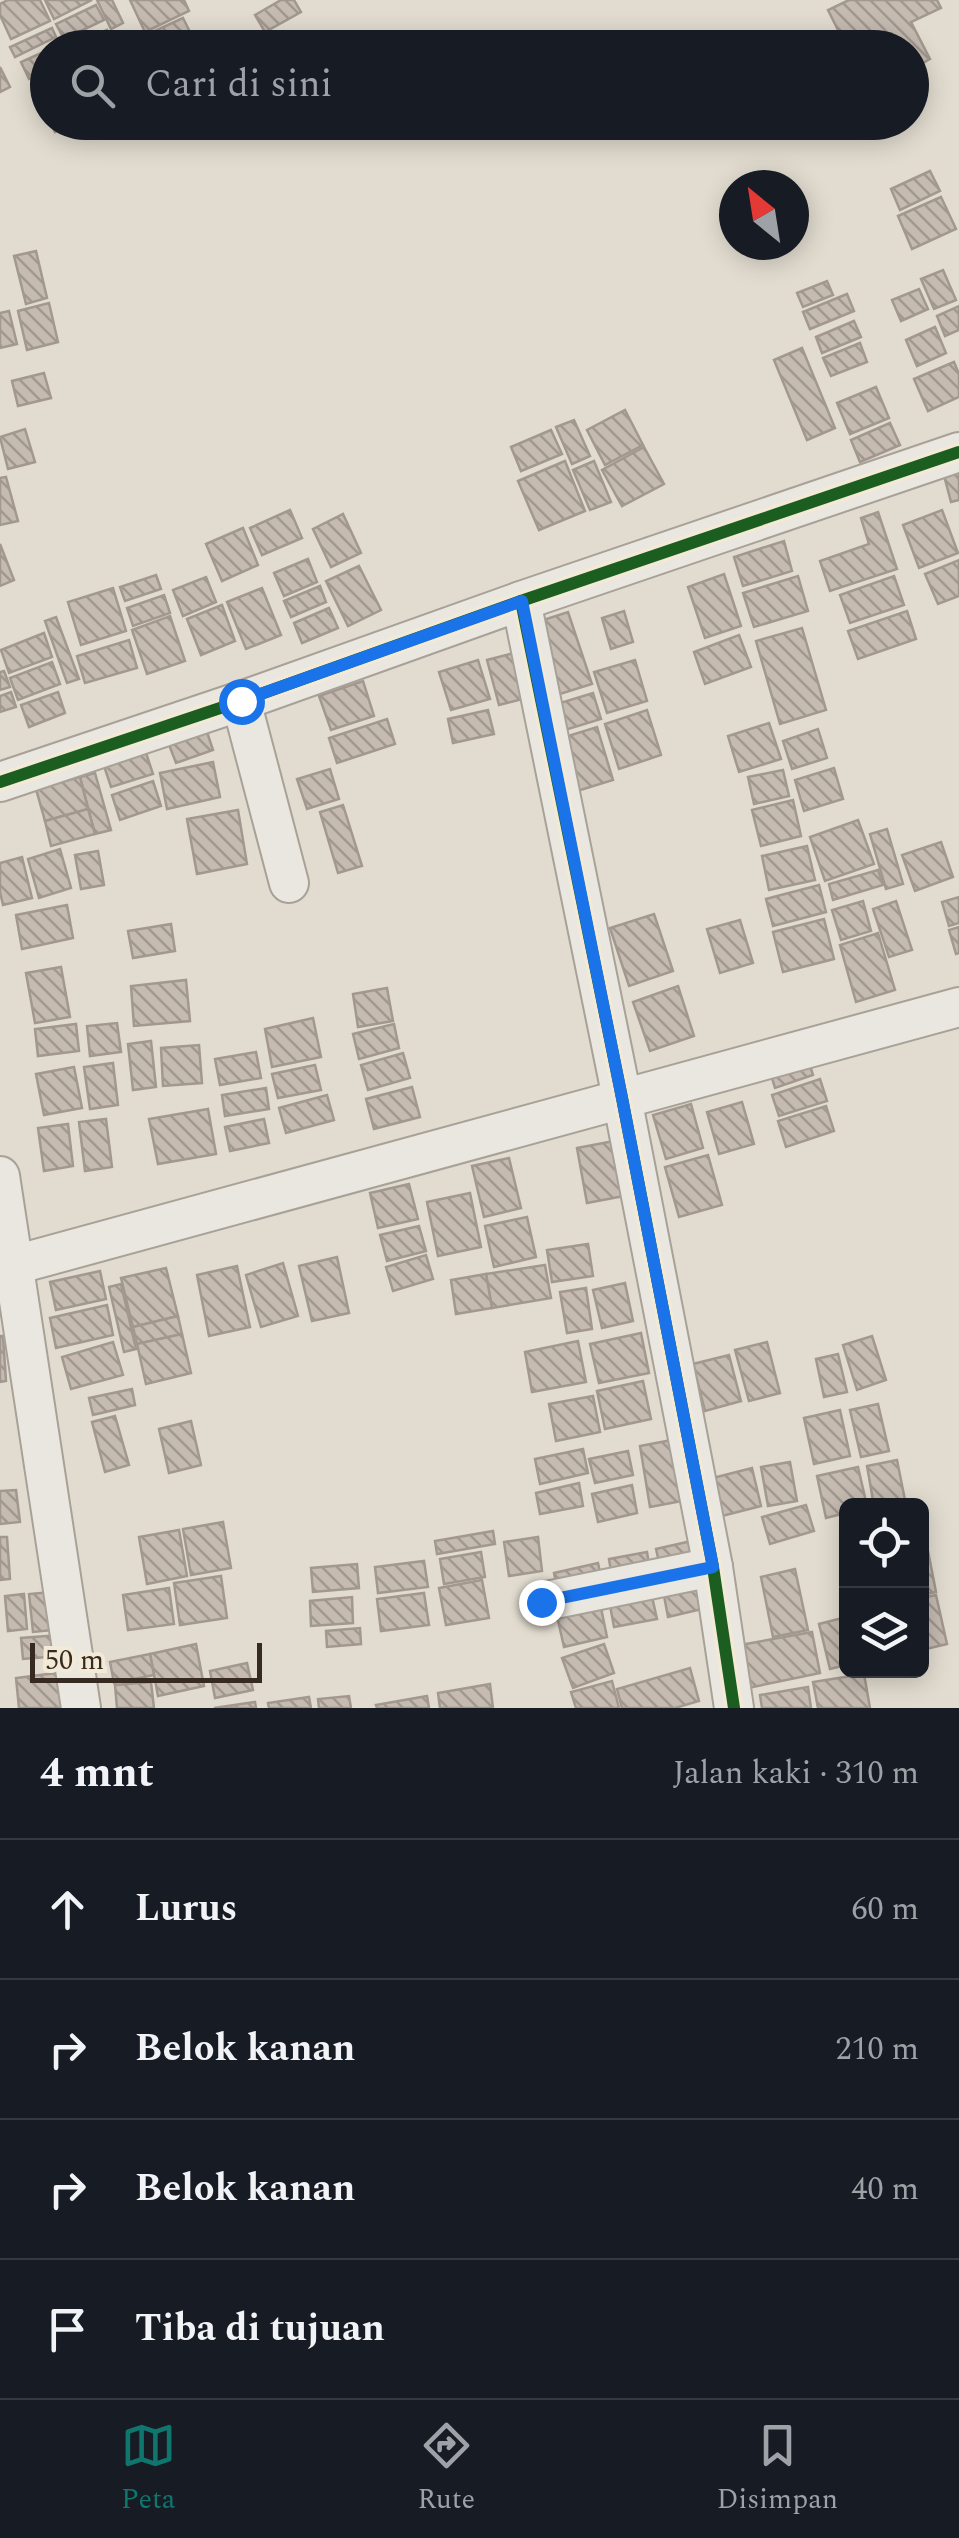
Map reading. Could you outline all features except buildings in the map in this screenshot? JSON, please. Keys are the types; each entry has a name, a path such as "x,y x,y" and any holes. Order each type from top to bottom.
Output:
{"street":[{"path":"0,782 959,452"},
{"path":"522,601 713,1567 734,1708"},
{"path":"241,701 289,883"},
{"path":"6,1267 959,1007"},
{"path":"0,1176 6,1267 82,1708"},
{"path":"541,1602 713,1567"}],"cycle path":[{"path":"0,782 959,452"},
{"path":"521,601 713,1567 734,1708"}],"route":[{"path":"241,701 522,601 713,1567 541,1602"}]}
